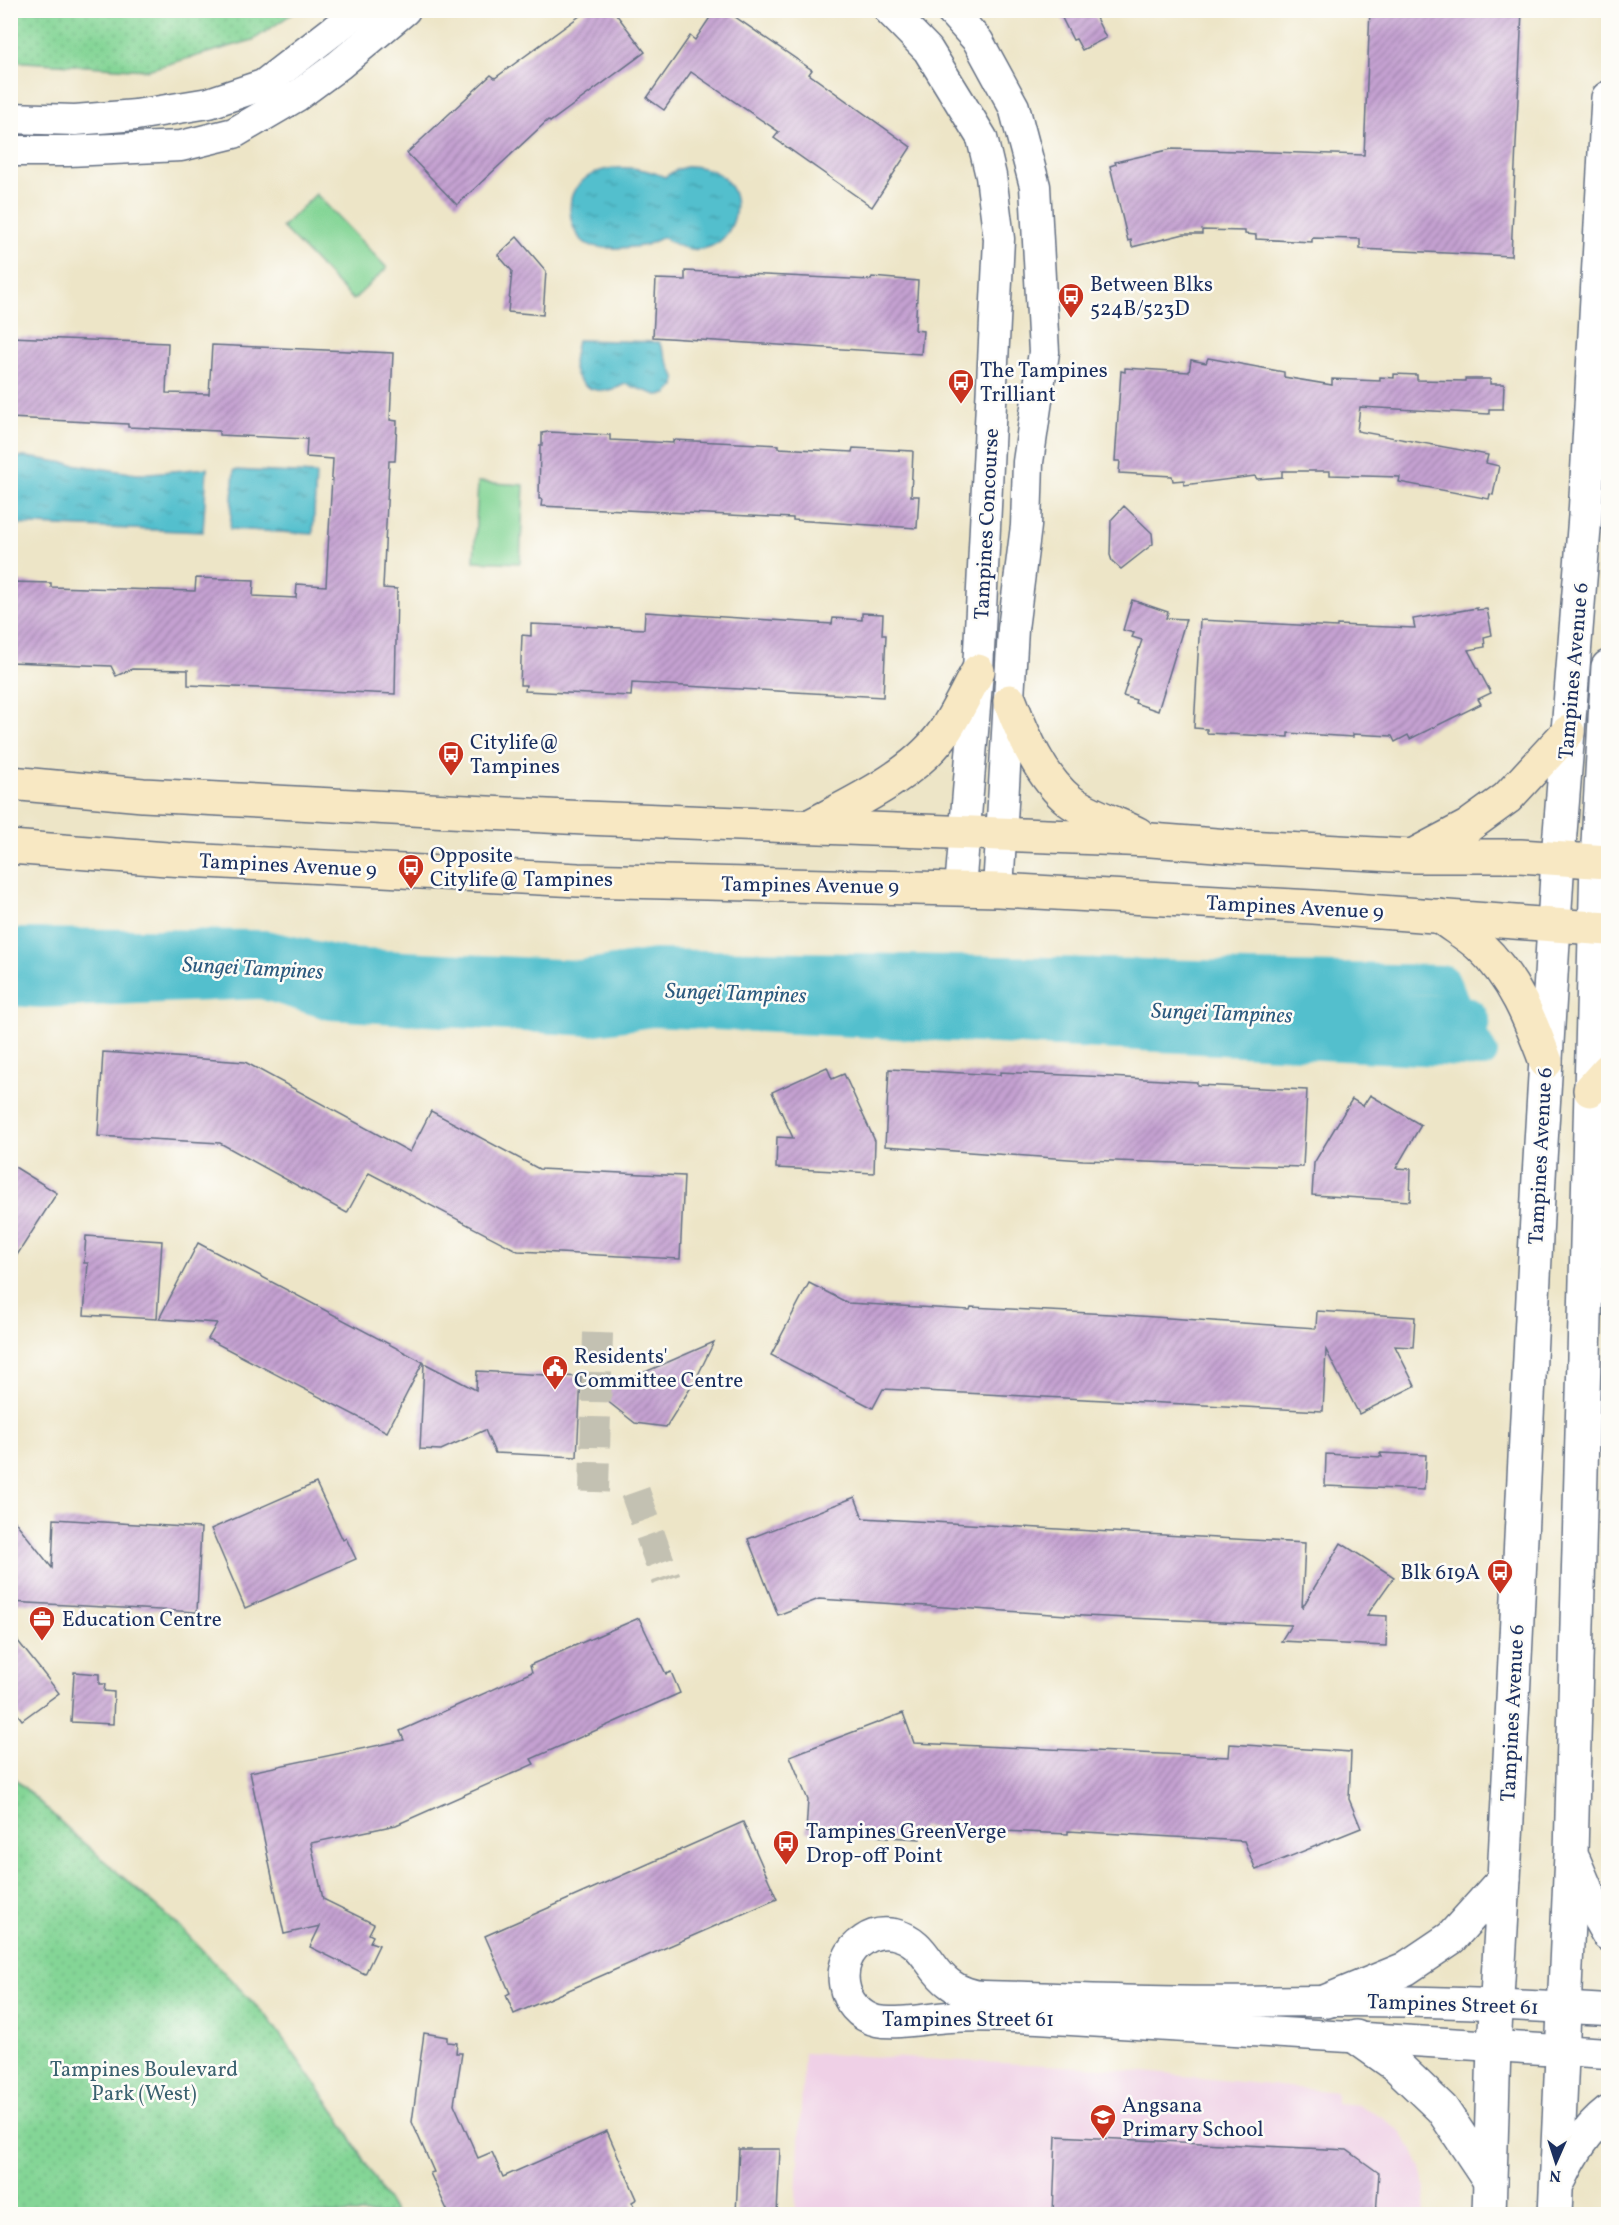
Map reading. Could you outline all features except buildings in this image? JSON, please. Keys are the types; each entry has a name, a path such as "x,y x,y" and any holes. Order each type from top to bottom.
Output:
{"main road":[{"path":"808,827 862,798 914,765 941,736 978,671"},
{"path":"1010,701 1024,739 1052,782 1071,802 1151,840"},
{"path":"1412,856 1467,827 1507,798 1568,732"},
{"path":"10,783 143,795 808,827 1151,840 1412,856 1558,858 1603,861"},
{"name":"Tampines Avenue 9","path":"10,847 167,859 578,880 998,890 1437,915 1602,928"},
{"path":"1437,915 1479,945 1501,970 1516,992 1546,1062"}],"street":[{"path":"10,118 75,120 136,115 209,104 263,84 360,10"},
{"path":"10,151 182,146 234,133 297,96 339,65 405,10"},
{"name":"Tampines Concourse","path":"889,10 928,50 982,138 991,176 999,239 978,671 960,889"},
{"name":"Tampines Concourse","path":"950,10 978,41 1014,107 1035,186 1044,352 1028,462 1026,526 1013,629 998,890"},
{"name":"Tampines Avenue 6","path":"1489,2214 1494,2046 1522,1487 1558,858 1585,516 1608,98"},
{"name":"Tampines Avenue 6","path":"1556,2200 1599,1080 1608,667"},
{"path":"1571,1854 1596,1913 1608,1934"},
{"path":"1327,2001 1405,1969 1451,1938 1504,1879"},
{"name":"Tampines Street 61","path":"1608,2010 1497,2004 1327,2001 1190,2002 976,1996 949,1984 917,1944 903,1936 888,1933 874,1935 859,1943 836,1963 850,2001 858,2011 878,2021 893,2022 965,2016 1038,2018 1608,2053"},
{"path":"1356,2037 1397,2066 1442,2109 1490,2181"},
{"path":"1556,2200 1572,2152 1599,2120 1608,2113"}],"shaded area":[{"name":"Angsana Primary School","path":"804,2053 1106,2068 1336,2092 1336,2103 1359,2105 1384,2118 1400,2132 1412,2149 1421,2169 1426,2189 1424,2214 795,2214"}],"green space":[{"path":"10,11 296,11 253,40 147,70 11,61"},
{"path":"316,194 387,268 353,300 282,227"},
{"path":"478,482 524,485 520,563 474,561"},
{"name":"Tampines Boulevard Park (West)","path":"11,1775 78,1838 177,1924 269,2019 338,2116 395,2214 11,2214"}],"water":[{"path":"689,166 715,172 730,186 736,203 733,222 723,238 708,248 687,248 663,237 642,246 603,248 589,245 577,234 571,218 570,202 572,194 584,179 606,169 618,168 643,170 665,177"},
{"path":"577,340 659,342 676,379 675,386 667,394 657,395 625,384 610,390 595,390 588,387 577,377 573,366"},
{"path":"11,457 27,457 138,474 207,468 203,532 11,524"},
{"path":"234,470 316,474 313,534 230,529"}],"waterway":[{"path":"10,943 265,945 347,963 579,975 654,964 1444,980 1464,1022 1483,1053 653,1012 590,1021 330,1005 261,984 41,993 10,991"},
{"name":"Sungei Tampines","path":"10,965 42,967 187,963 334,971 403,988 589,995 661,988 1464,1022"}],"tunnel":[{"path":"594,1492 598,1333"},
{"path":"635,1492 666,1580"}],"place":[{"name":"Between Blks 524B/523D","path":"1071,319"},
{"name":"The Tampines Trilliant","path":"961,405"},
{"name":"Citylife@ Tampines","path":"451,777"},
{"name":"Opposite Citylife@ Tampines","path":"411,890"},
{"name":"Residents' Committee Centre","path":"555,1391"},
{"name":"Blk 619A","path":"1500,1595"},
{"name":"Education Centre","path":"42,1642"},
{"name":"Tampines GreenVerge Drop-off Point","path":"786,1866"},
{"name":"Angsana Primary School","path":"1103,2140"}]}
